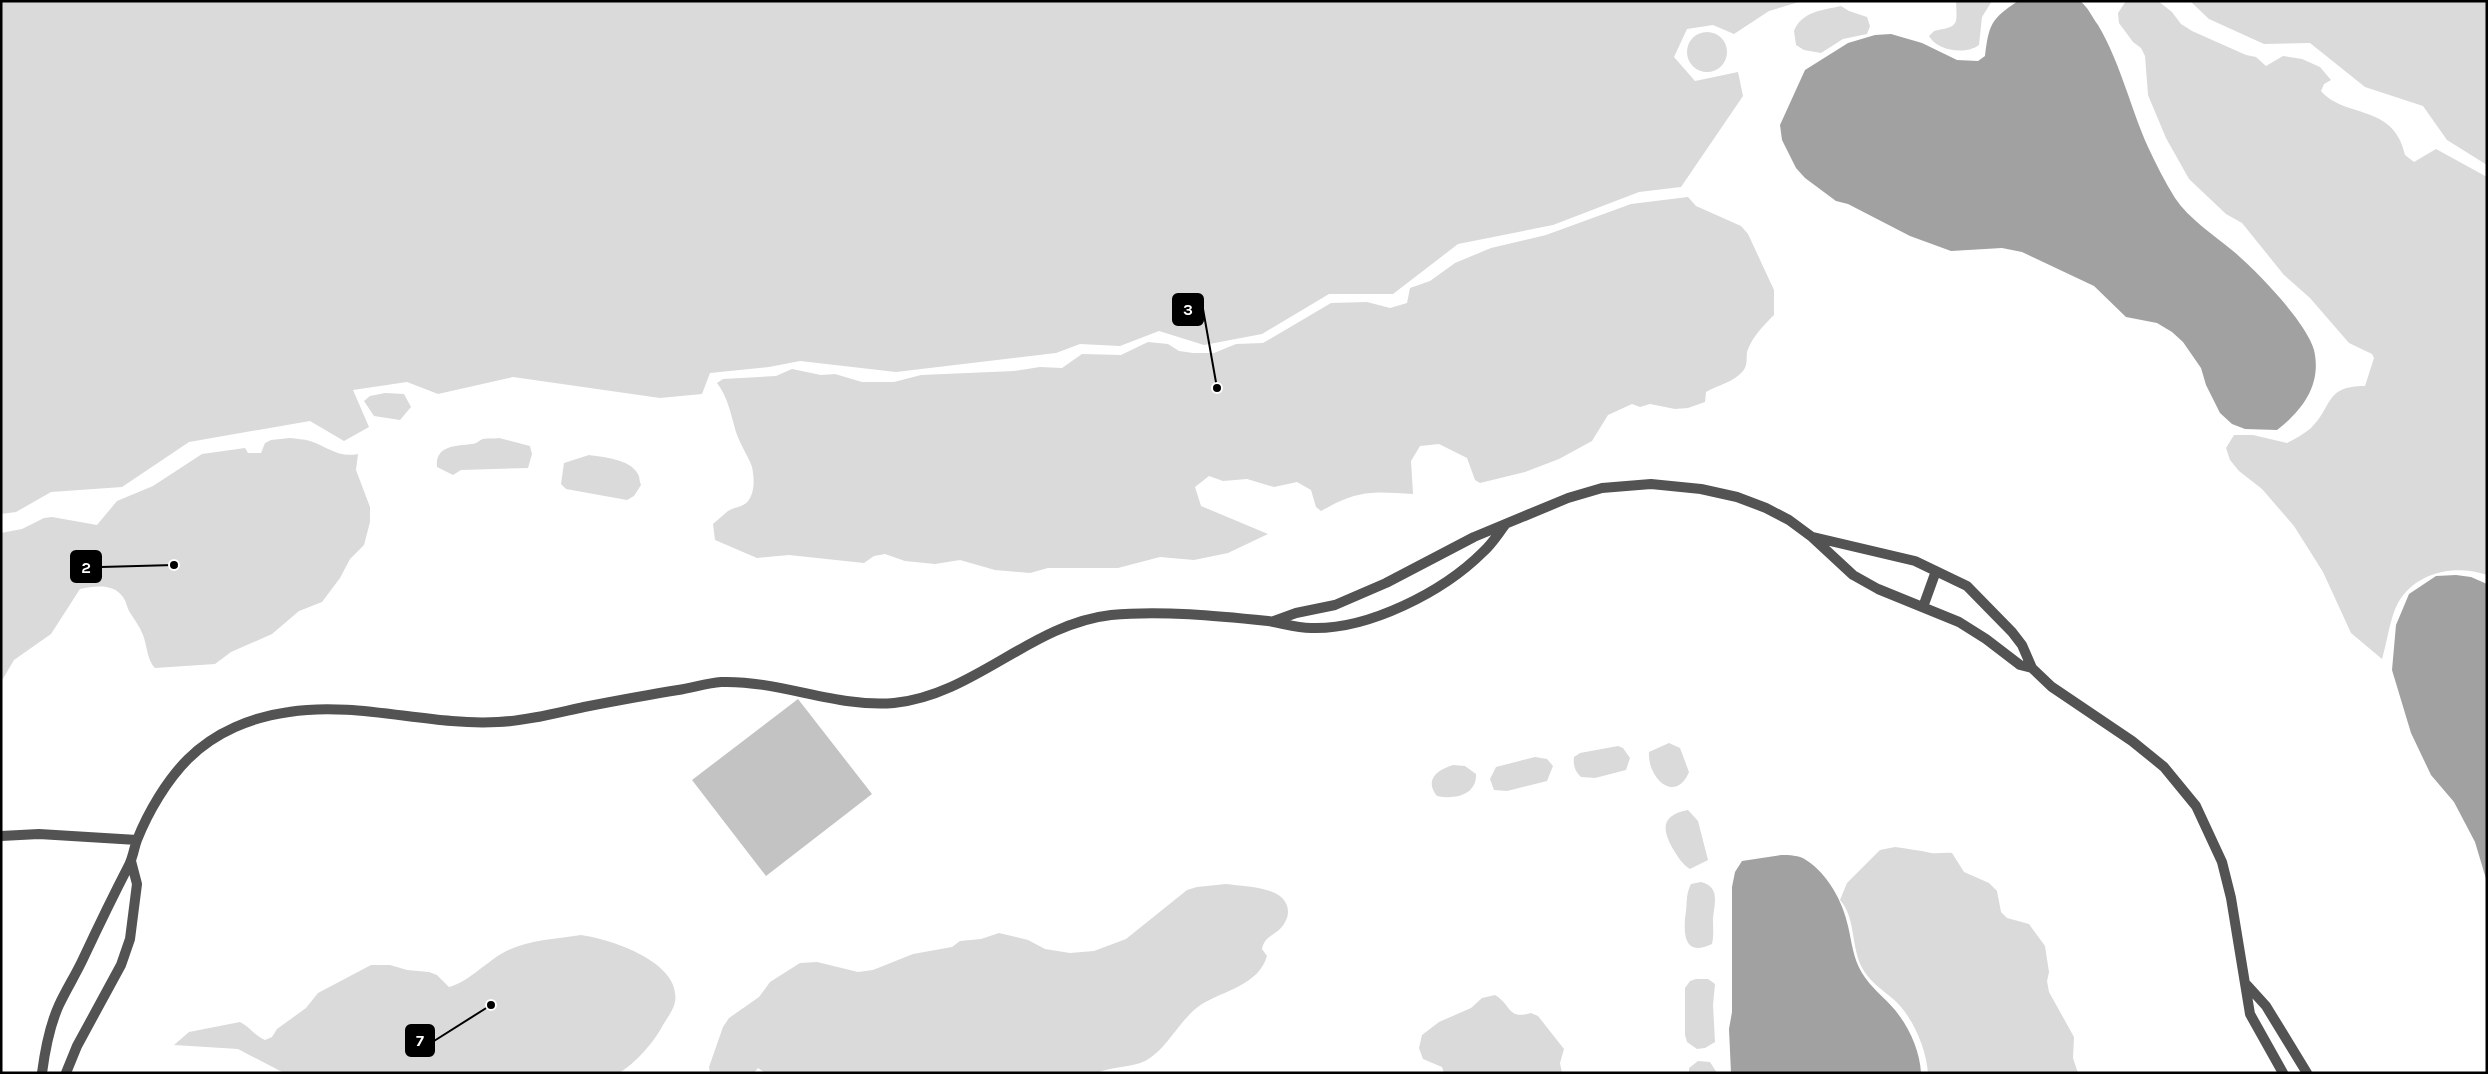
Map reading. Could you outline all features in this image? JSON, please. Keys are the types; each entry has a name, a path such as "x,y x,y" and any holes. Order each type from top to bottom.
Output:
{"street":[{"path":"1273,622 1296,613 1335,605 1386,583 1474,537 1568,498 1602,488 1651,484 1701,489 1737,497 1766,508 1789,520 1812,537 1853,575 1878,589 1959,622 1986,639 2020,665 2032,668"},
{"path":"42,1073 47,1042 58,1007 131,861 137,840 171,779 189,758 212,740 239,725 258,718 285,712 313,709 435,720 500,722 720,682 782,688 860,702 891,703 935,694 1058,629 1082,620 1112,615 1147,614 1273,622 1314,628 1343,625 1371,618 1396,608 1459,572 1485,551 1505,525"},
{"path":"1812,537 1915,561 1968,586 1990,607 2022,645 2032,668 2064,696 2149,754 2184,789 2196,806 2216,846 2228,880 2250,1014 2283,1073"},
{"path":"1923,607 1936,571"},
{"path":"1,836 39,834 137,840"},
{"path":"66,1073 77,1046 121,965 130,939 137,884 131,861"},
{"path":"2246,985 2266,1006 2308,1073"}],"shaded area":[{"path":"1,1 1802,1 1769,11 1734,34 1713,25 1687,29 1674,57 1695,81 1738,72 1743,96 1681,187 1639,192 1553,225 1458,244 1393,294 1329,294 1262,334 1204,345 1159,331 1120,346 1080,344 1056,353 896,372 800,361 769,367 710,373 702,394 660,398 513,377 438,394 407,382 353,390 369,427 344,441 310,421 189,442 122,487 51,492 16,512 1,514"},
{"path":"1956,1 1992,1 1982,17 1979,45 1967,50 1960,51 1945,48 1938,45 1929,36 1934,31 1948,28 1955,24"},
{"path":"2018,1 2080,1 2085,6 2106,40 2148,147 2175,198 2194,220 2233,251 2267,284 2302,326 2314,350 2316,362 2313,385 2295,414 2277,430 2245,429 2232,424 2220,413 2206,385 2201,368 2183,342 2172,332 2157,323 2126,317 2094,286 2022,252 2002,248 1951,251 1910,236 1848,204 1836,201 1805,178 1796,168 1782,140 1780,125 1805,70 1848,43 1875,35 1891,34 1922,43 1957,60 1978,61 1985,56 1988,36 1993,23 2002,13"},
{"path":"2126,1 2158,1 2172,12 2181,24 2192,31 2246,55 2256,57 2266,66 2283,56 2302,59 2320,67 2331,80 2324,84 2321,91 2331,100 2380,119 2391,127 2399,138 2405,155 2414,162 2436,149 2487,177 2487,575 2462,570 2437,573 2425,578 2405,592 2395,609 2382,659 2351,633 2323,572 2294,526 2262,489 2239,471 2230,460 2226,448 2234,435 2253,435 2287,443 2299,436 2311,428 2336,394 2352,387 2365,386 2374,358 2372,354 2349,343 2310,298 2284,275 2242,223 2226,214 2189,179 2166,138 2148,95 2145,56 2141,48 2133,42 2119,23 2118,13"},
{"path":"2190,1 2487,1 2487,165 2447,140 2423,106 2365,87 2310,43 2264,44 2209,19"},
{"path":"1841,6 1867,17 1870,26 1867,34 1843,39 1821,53 1804,50 1796,45 1794,31 1802,19 1814,12"},
{"path":"1707,32 1721,38 1727,52 1721,66 1707,72 1693,66 1687,52 1693,38"},
{"path":"1688,197 1696,206 1741,226 1748,234 1774,290 1774,315 1750,344 1745,368 1735,378 1706,392 1705,402 1688,408 1675,409 1650,404 1640,407 1632,404 1608,415 1592,441 1559,459 1525,472 1480,483 1475,480 1467,458 1439,444 1420,446 1411,461 1413,494 1386,492 1365,494 1345,499 1321,511 1316,507 1311,490 1297,482 1274,487 1247,479 1223,481 1209,476 1195,487 1201,506 1268,534 1228,553 1194,560 1160,557 1118,568 1048,568 1030,573 995,570 960,560 935,564 905,561 885,554 874,556 864,563 789,555 757,558 715,540 713,524 731,509 748,501 753,491 754,483 752,467 738,436 727,400 717,383 723,379 776,376 792,369 821,375 835,374 862,382 894,382 921,375 1014,371 1040,367 1062,368 1082,354 1121,355 1148,342 1168,344 1179,351 1214,353 1236,344 1263,343 1331,303 1367,302 1390,308 1407,303 1410,288 1430,281 1455,263 1491,248 1546,235 1631,204"},
{"path":"385,393 404,394 411,407 400,420 374,416 364,401 370,396"},
{"path":"290,438 310,441 339,453 358,454 356,470 370,507 370,522 364,545 350,559 340,578 322,602 299,611 272,634 231,652 215,664 155,668 149,657 142,632 119,593 114,589 103,587 80,589 51,634 14,660 1,682 1,533 22,529 44,518 52,517 97,525 117,501 153,486 202,454 245,448 248,453 261,453 265,443 271,440"},
{"path":"499,438 530,446 532,454 528,468 461,470 453,475 437,467 439,454 448,448 474,444 483,439"},
{"path":"589,455 623,462 634,469 639,475 641,485 634,496 627,500 566,489 561,484 564,463"},
{"path":"2456,575 2471,577 2487,584 2487,882 2475,842 2454,802 2431,775 2411,733 2392,670 2396,625 2409,594 2436,576"},
{"path":"1669,743 1680,748 1689,772 1683,782 1677,786 1670,787 1663,784 1652,770 1649,752"},
{"path":"1618,746 1623,748 1630,758 1626,770 1595,778 1581,777 1577,773 1574,766 1574,757 1580,753"},
{"path":"1535,757 1547,759 1553,766 1547,781 1507,791 1494,790 1490,779 1496,767"},
{"path":"1453,765 1465,766 1476,774 1473,787 1458,796 1437,796 1432,785 1434,776"},
{"path":"1688,810 1698,821 1708,860 1690,869 1682,863 1673,849 1666,829 1666,824 1673,815"},
{"path":"1895,847 1931,853 1952,853 1964,872 1989,883 1997,891 2001,912 2007,918 2029,924 2045,946 2049,972 2047,981 2049,992 2074,1037 2073,1058 2078,1073 1928,1073 1921,1042 1912,1022 1899,1005 1873,982 1864,971 1857,953 1849,916 1840,900 1847,883 1880,850"},
{"path":"1781,855 1803,858 1814,866 1828,881 1846,917 1853,950 1859,967 1869,983 1895,1010 1905,1024 1916,1048 1921,1073 1731,1073 1729,1029 1732,1012 1732,887 1735,872 1742,861"},
{"path":"1701,882 1707,884 1714,892 1713,938 1712,944 1695,948 1687,941 1685,919 1689,888 1691,884"},
{"path":"1226,884 1264,889 1281,897 1286,903 1288,912 1286,921 1265,942 1262,949 1267,956 1263,966 1256,974 1248,981 1210,999 1194,1010 1153,1056 1140,1063 1097,1073 765,1073 758,1068 754,1073 710,1073 709,1067 723,1027 729,1018 759,997 770,982 800,963 817,962 858,972 873,970 913,954 952,947 960,941 981,939 999,933 1028,940 1045,949 1070,953 1094,951 1126,939 1187,890"},
{"path":"581,935 625,947 642,955 656,964 667,975 674,988 674,1005 659,1032 638,1058 619,1073 284,1073 238,1049 174,1045 189,1032 240,1022 265,1040 272,1037 277,1029 306,1008 318,993 371,965 390,965 407,970 429,972 437,975 449,987 462,981 510,949 540,941"},
{"path":"1708,979 1715,984 1713,1005 1715,1042 1705,1048 1697,1049 1687,1042 1685,1035 1685,988 1690,981"},
{"path":"1495,995 1518,1015 1531,1013 1538,1016 1564,1049 1560,1063 1562,1073 1444,1073 1442,1067 1423,1059 1419,1048 1422,1035 1439,1022 1471,1008 1482,998"},
{"path":"1698,1061 1710,1062 1717,1073 1689,1073 1689,1068"}],"building":[{"path":"798,699 872,794 766,876 692,780"}],"place":[{"name":"3","path":"1217,388"},
{"name":"2","path":"174,565"},
{"name":"7","path":"491,1005"}]}
